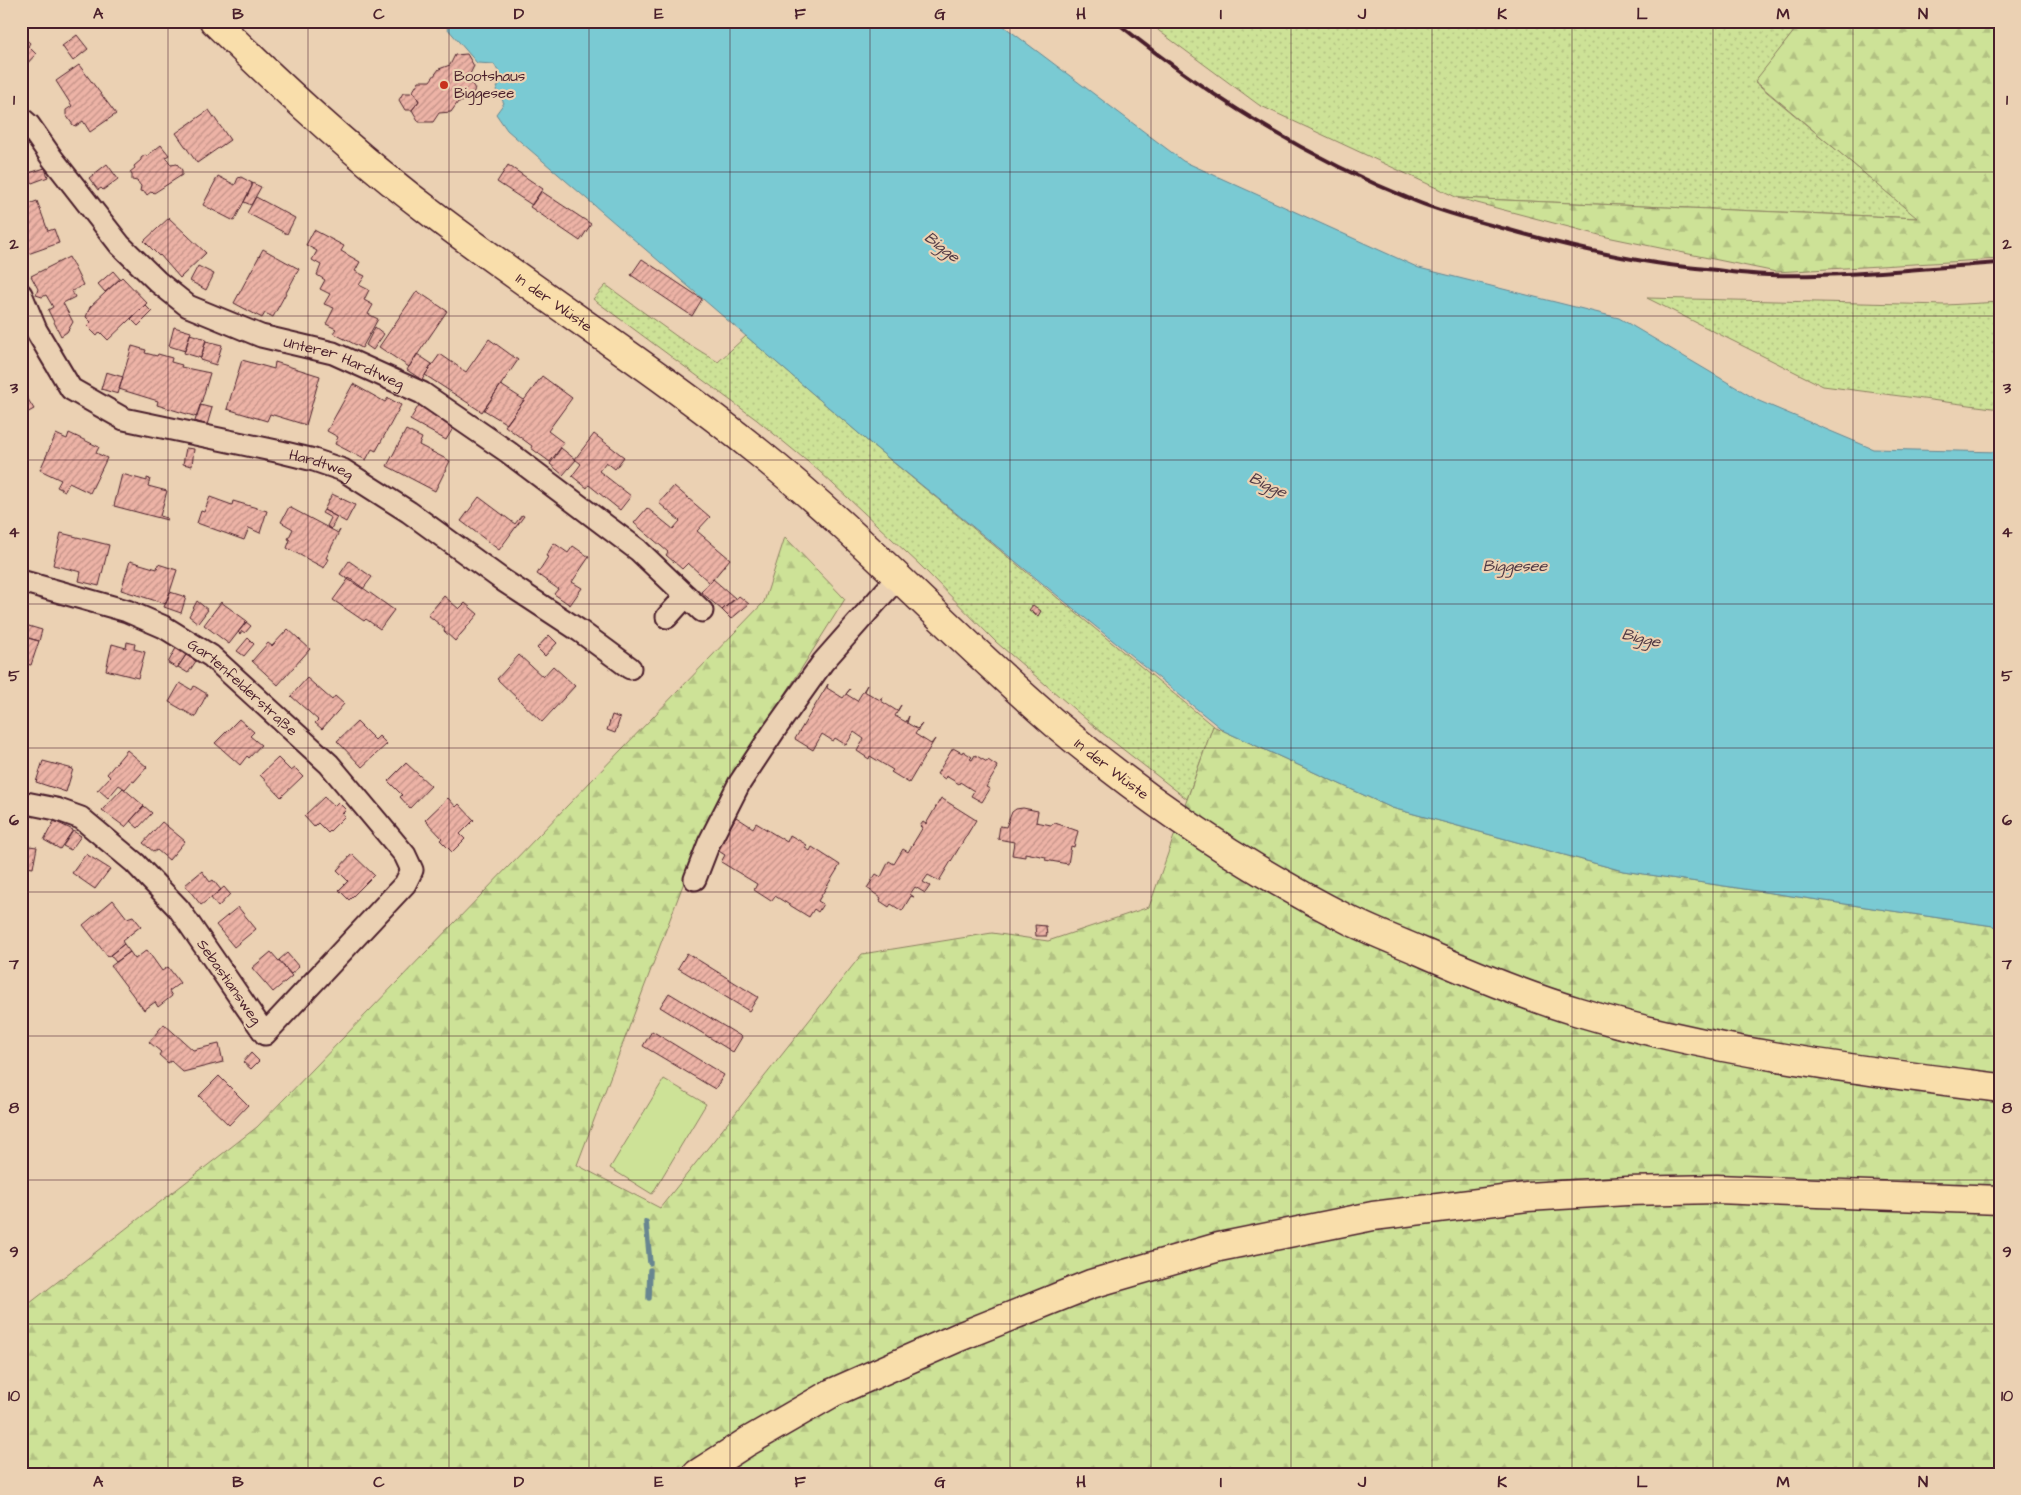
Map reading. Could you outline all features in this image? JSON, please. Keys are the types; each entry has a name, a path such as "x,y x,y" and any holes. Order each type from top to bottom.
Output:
{"main road":[{"name":"In der Wüste","path":"214,21 294,99 361,158 433,214 686,394 763,455 838,520 1053,721 1130,782 1203,836 1353,922 1476,976 1579,1012 1676,1036 1775,1056 2000,1088"},
{"path":"697,1474 747,1442 832,1393 959,1337 1091,1284 1219,1247 1373,1216 1527,1196 1717,1189 2000,1200"}],"street":[{"name":"Unterer Hardtweg","path":"21,118 29,125 52,158 120,244 158,282 188,306 261,336 333,354 422,393 508,452 638,550 702,611"},
{"name":"Hardtweg","path":"21,294 36,330 71,389 124,419 281,452 314,460 343,470 409,512 504,581 580,631 630,668"},
{"path":"695,879 709,843 739,784 774,731 823,662 898,578"},
{"name":"Gartenfelderstraße","path":"21,581 127,611 164,627 211,656 329,764 405,855 412,870"},
{"path":"667,617 686,596"},
{"name":"Sebastiansweg","path":"21,802 56,809 81,818 135,863 179,910 265,1034 405,884 412,870"}],"green space":[{"path":"1149,21 1802,21 1755,82 1918,218 1458,198 1259,105 1159,31"},
{"path":"1802,21 2000,21 2000,259 1776,272 1607,237 1458,198 1917,218 1755,81"},
{"path":"606,285 679,338 718,362 746,336 871,444 1213,726 1187,799 1102,733 996,642 921,566 819,471 757,420 593,299"},
{"path":"1647,298 1946,305 2000,302 2000,409 1823,386"},
{"path":"785,537 845,599 709,816 577,1165 660,1208 862,954 992,933 1048,941 1149,907 1213,726 1392,808 1623,871 2000,927 2000,1474 21,1474 21,1310 257,1127 764,602"},
{"path":"664,1079 706,1104 652,1194 610,1168"}],"water":[{"name":"Biggesee","path":"441,21 997,21 1183,161 1419,268 1619,318 1759,401 1873,449 2000,452 2000,927 1623,871 1392,808 1224,731 871,444 507,130 496,114 504,103 496,90 502,78 494,64 477,63"}],"building":[{"path":"21,35 30,43 28,46 36,54 24,67 21,64"},
{"path":"77,35 88,49 73,61 62,46"},
{"name":"Bootshaus Biggesee","path":"467,54 474,66 468,78 475,89 469,101 458,102 451,112 439,113 433,122 419,122 412,110 419,101 413,91 419,81 430,81 439,69 450,65 455,55"},
{"path":"79,65 116,114 90,132 83,121 76,126 73,125 66,115 66,110 72,106 56,81"},
{"path":"413,91 419,101 412,110 405,110 399,100 403,93 411,93"},
{"path":"209,110 230,140 197,163 176,133"},
{"path":"161,145 169,155 166,157 171,165 177,164 182,170 182,175 154,193 152,191 147,195 145,192 140,191 141,186 137,181 132,180 130,172 141,158 145,155 147,156"},
{"path":"107,164 118,179 103,190 101,188 98,190 89,178"},
{"path":"508,165 543,189 532,205 497,182"},
{"path":"45,168 48,177 32,183 29,173"},
{"path":"218,176 235,185 238,178 241,177 252,183 234,221 203,205"},
{"path":"252,183 261,187 251,205 244,202"},
{"path":"541,191 591,224 580,241 530,207"},
{"path":"256,197 295,218 287,234 247,213"},
{"path":"37,201 48,231 54,229 59,243 25,255 21,244 21,207"},
{"path":"170,217 206,253 180,278 160,255 144,241"},
{"path":"314,230 344,246 341,251 360,262 355,271 365,276 359,285 369,290 364,300 373,305 368,314 378,319 362,348 333,333 336,329 326,324 334,308 324,304 330,294 320,289 325,280 317,275 321,265 312,260 317,251 306,245"},
{"path":"263,249 299,269 273,317 265,313 262,318 234,303"},
{"path":"69,257 83,285 72,291 75,297 63,303 73,322 67,332 61,336 48,310 53,307 46,295 42,297 36,295 38,289 31,276"},
{"path":"642,259 702,299 692,316 631,275"},
{"path":"198,266 214,274 206,290 190,281"},
{"path":"113,271 120,279 105,292 98,284"},
{"path":"122,277 147,303 108,340 100,332 97,336 87,326 91,322 86,317 90,307"},
{"path":"417,291 447,311 409,367 379,347"},
{"path":"145,305 152,312 138,326 131,319"},
{"path":"174,327 191,332 185,351 169,346"},
{"path":"375,327 384,334 373,350 366,345"},
{"path":"190,334 206,339 201,358 184,353"},
{"path":"489,339 518,360 482,412 425,375 440,354 466,372"},
{"path":"206,341 222,345 216,365 200,360"},
{"path":"132,346 146,350 145,353 172,358 171,362 182,365 181,367 210,373 197,417 157,405 158,401 119,389"},
{"path":"417,354 432,364 422,380 407,370"},
{"path":"242,360 274,369 275,362 320,376 306,425 270,414 267,421 227,409"},
{"path":"106,372 123,377 118,394 101,389"},
{"path":"542,376 572,398 548,431 564,443 550,462 505,426"},
{"path":"353,384 385,402 388,398 401,405 376,451 372,449 366,460 335,444 338,437 327,431"},
{"path":"501,385 524,400 507,424 484,410"},
{"path":"21,388 34,409 21,416"},
{"path":"200,405 212,408 207,425 195,421"},
{"path":"419,405 455,425 446,440 410,420"},
{"path":"406,430 422,438 419,445 450,461 435,491 387,466"},
{"path":"69,433 99,447 96,453 107,458 90,493 69,483 65,491 57,487 61,480 40,470 56,434 67,439"},
{"path":"594,434 624,457 615,469 606,462 599,471 631,496 620,510 589,485 587,488 572,476 581,464 575,459"},
{"path":"186,448 194,449 192,466 183,464"},
{"path":"561,448 576,460 563,475 550,464"},
{"path":"122,474 147,481 147,478 150,479 148,486 167,491 160,516 167,518 167,520 114,506"},
{"path":"674,486 710,517 697,531 730,559 710,583 688,563 682,569 666,555 668,552 634,523 647,508 673,529 680,521 659,503"},
{"path":"332,494 355,505 346,522 324,510"},
{"path":"210,497 232,505 233,501 267,511 260,533 249,528 244,540 197,523 201,511 204,512"},
{"path":"479,497 515,524 522,515 524,516 499,550 461,521"},
{"path":"289,507 338,533 340,530 326,558 329,559 324,568 287,548 290,540 288,539 293,529 281,522"},
{"path":"324,510 337,517 331,529 327,526 331,518 322,513"},
{"path":"61,533 109,545 99,586 79,581 81,572 53,565"},
{"path":"554,543 568,553 573,546 589,557 572,582 582,588 570,605 554,594 558,589 537,574"},
{"path":"130,561 157,569 158,564 177,570 166,604 121,590"},
{"path":"349,561 372,577 363,589 340,574"},
{"path":"349,578 394,610 380,629 366,619 364,621 333,600"},
{"path":"713,579 735,598 722,610 701,592"},
{"path":"170,592 186,597 181,613 164,607"},
{"path":"444,596 459,609 465,603 478,614 455,641 444,631 445,629 428,615"},
{"path":"739,596 749,604 731,619 722,610"},
{"path":"197,601 208,610 198,623 189,616"},
{"path":"221,602 247,621 229,644 204,625"},
{"path":"1033,605 1041,611 1038,616 1029,610"},
{"path":"246,622 251,626 245,633 242,631 240,634 238,632"},
{"path":"22,624 42,630 39,641 21,636"},
{"path":"288,629 310,649 278,685 252,661 268,643 272,646"},
{"path":"549,635 557,643 545,656 537,648"},
{"path":"21,636 39,641 31,665 21,663"},
{"path":"248,638 254,644 244,656 237,651"},
{"path":"127,642 135,644 134,649 145,652 138,678 106,670 112,644 126,648"},
{"path":"176,648 186,655 177,668 168,663"},
{"path":"186,655 196,661 188,673 178,667"},
{"path":"519,655 543,677 553,666 575,686 542,722 497,679"},
{"path":"307,678 332,700 335,696 344,704 322,729 315,723 318,720 291,696"},
{"path":"180,683 192,690 194,686 207,694 195,717 169,702"},
{"path":"828,684 827,688 843,698 846,694 857,701 867,685 864,691 880,700 884,695 881,701 897,711 901,705 895,716 906,722 909,716 907,723 917,729 922,724 915,734 931,744 935,739 909,783 891,772 893,770 870,756 869,759 857,751 864,739 854,732 846,745 835,738 833,741 822,734 813,750 795,739"},
{"path":"612,715 620,718 615,733 607,730"},
{"path":"239,719 254,732 250,736 261,745 249,758 247,756 240,765 215,743"},
{"path":"357,722 375,740 379,736 387,744 362,767 337,741"},
{"path":"953,748 962,753 963,751 972,757 970,759 972,760 975,755 997,766 986,787 990,789 982,802 971,796 974,791 960,782 959,784 946,776 945,779 937,774"},
{"path":"127,750 147,767 134,782 132,781 125,789 119,785 108,798 99,790 97,791 110,777 107,774"},
{"path":"278,758 291,771 295,768 303,776 281,797 260,775"},
{"path":"43,761 73,769 66,792 36,782"},
{"path":"406,763 431,786 410,808 400,797 402,795 388,781"},
{"path":"27,765 27,779 21,780 21,766"},
{"path":"123,788 144,806 125,827 102,810"},
{"path":"324,797 334,806 338,802 346,810 342,814 345,816 328,833 318,823 314,827 304,816"},
{"path":"448,798 456,807 459,804 474,820 460,834 465,839 452,852 425,820"},
{"path":"941,798 976,820 939,881 928,875 923,882 930,886 925,893 915,887 910,894 914,897 911,896 902,911 891,904 889,907 880,901 881,898 867,888 876,874 881,877 889,861 894,864 903,849 908,852 923,827 920,826 923,822 926,824"},
{"path":"144,806 152,813 138,828 130,821"},
{"path":"1023,808 1038,811 1036,822 1051,825 1055,823 1078,831 1074,847 1071,846 1068,864 1045,860 1046,857 1025,853 1025,857 1012,855 1014,842 998,839 1000,826 1006,827 1012,812"},
{"path":"736,817 753,828 756,823 787,842 790,835 807,845 805,848 810,851 812,847 840,865 818,901 823,904 818,912 814,909 809,917 775,896 771,901 754,890 757,884 721,862 725,855 717,850"},
{"path":"54,821 73,830 60,849 44,840"},
{"path":"162,822 185,841 169,860 157,850 154,852 143,843"},
{"path":"73,831 81,836 71,850 63,846"},
{"path":"21,845 37,847 33,868 21,866"},
{"path":"86,854 110,869 95,889 72,873"},
{"path":"352,854 374,875 349,900 339,890 348,881 337,870"},
{"path":"202,871 210,882 213,880 221,890 201,905 185,885"},
{"path":"224,887 230,894 218,907 211,898"},
{"path":"113,900 127,918 133,916 141,926 122,941 124,944 108,957 83,925"},
{"path":"238,907 256,929 234,947 216,925"},
{"path":"1035,925 1046,926 1047,936 1036,936"},
{"path":"124,944 130,952 116,962 110,955"},
{"path":"147,950 162,971 168,967 180,983 169,991 172,996 158,1007 155,1002 144,1010 111,966 130,952 135,959"},
{"path":"271,952 292,976 273,992 252,968"},
{"path":"287,953 299,967 291,974 279,960"},
{"path":"687,953 758,997 749,1011 678,968"},
{"path":"669,993 742,1037 733,1052 660,1007"},
{"path":"164,1024 193,1050 219,1044 223,1062 183,1072 171,1061 168,1063 159,1055 161,1052 149,1042"},
{"path":"652,1031 724,1075 715,1089 643,1046"},
{"path":"251,1053 259,1061 251,1069 243,1062"},
{"path":"219,1076 248,1105 229,1125 199,1096"}],"waterway":[{"path":"646,1222 650,1263"},
{"path":"649,1298 650,1270"}],"railway":[{"path":"1115,21 1221,99 1296,144 1375,184 1426,205 1472,220 1553,242 1624,258 1753,274 1858,273 2000,263"}],"place":[{"name":"Bootshaus Biggesee","path":"444,85"}],"water label":[{"name":"Bigge","path":"942,247"},
{"name":"Bigge","path":"1268,485"},
{"name":"Bigge","path":"1641,638"}]}
